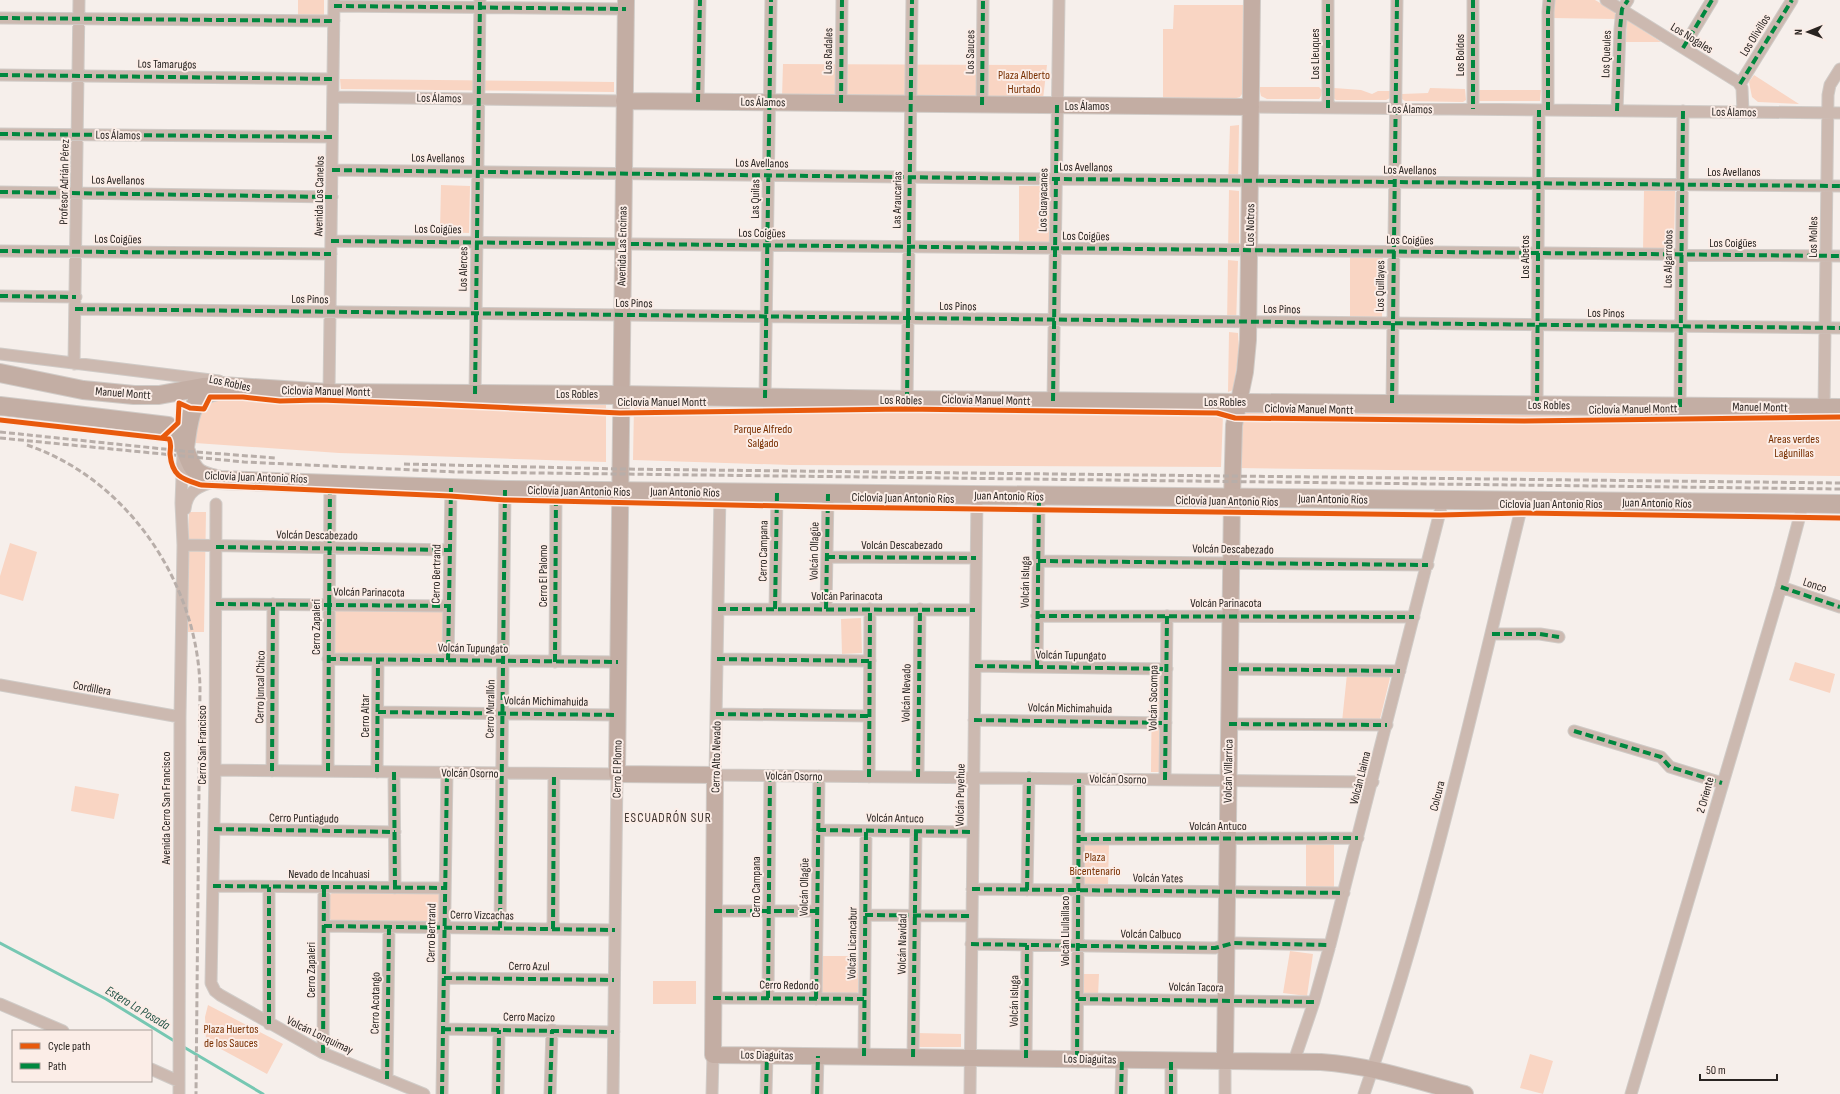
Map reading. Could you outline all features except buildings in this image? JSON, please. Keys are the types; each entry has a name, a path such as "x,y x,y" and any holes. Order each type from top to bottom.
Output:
{"main road":[{"name":"Manuel Montt","path":"0,373 83,390 120,394 148,395 184,391 203,387 246,388"},
{"name":"Los Robles","path":"246,388 329,392 907,400 1680,406"},
{"path":"191,413 197,400 204,394 246,388"},
{"path":"184,391 190,401 191,413 187,452"},
{"path":"0,406 163,425 176,433 187,452"},
{"name":"Manuel Montt","path":"1680,406 1832,408"},
{"name":"Juan Antonio Ríos","path":"187,452 193,468 199,473 220,480 505,490 1840,504"}],"street":[{"name":"Profesor Adrián Pérez","path":"74,364 76,309 79,0"},
{"path":"698,102 700,0"},
{"name":"Las Quilas","path":"765,398 771,0"},
{"name":"Los Radales","path":"841,103 842,0"},
{"name":"Las Araucarias","path":"907,400 912,0"},
{"name":"Los Sauces","path":"982,104 984,0"},
{"name":"Los Guayacanes","path":"1053,401 1059,0"},
{"name":"Los Notros","path":"1233,448 1238,403 1246,362 1249,322 1252,0"},
{"name":"Los Lleuques","path":"1328,0 1328,108"},
{"name":"Los Quillayes","path":"1392,404 1397,0"},
{"name":"Los Boldos","path":"1473,0 1473,110"},
{"name":"Los Abetos","path":"1537,405 1539,184 1549,0"},
{"name":"Los Nogales","path":"1606,0 1625,5 1683,48 1740,84"},
{"path":"1683,48 1712,0"},
{"name":"Los Olivillos","path":"1740,84 1792,0"},
{"path":"334,3 626,5"},
{"name":"Avenida Los Canelos","path":"329,392 334,3"},
{"name":"Los Alerces","path":"475,394 480,4"},
{"name":"Avenida Las Encinas","path":"620,492 626,5"},
{"name":"Los Queules","path":"1617,111 1625,5"},
{"path":"0,18 334,21"},
{"name":"Los Molles","path":"1832,408 1826,328 1828,92 1840,69"},
{"name":"Los Tamarugos","path":"0,75 333,79"},
{"path":"1740,84 1743,112"},
{"name":"Los Álamos","path":"333,97 1840,113"},
{"name":"Los Algarrobos","path":"1680,406 1683,111"},
{"name":"Los Álamos","path":"0,134 332,137"},
{"name":"Los Avellanos","path":"332,170 1395,183 1840,186"},
{"name":"Los Avellanos","path":"0,192 332,197"},
{"name":"Los Coigües","path":"331,241 1681,256 1840,256"},
{"name":"Los Coigües","path":"0,251 331,254"},
{"path":"0,296 76,297"},
{"name":"Los Pinos","path":"76,309 1840,328"},
{"name":"Los Robles","path":"0,354 149,373 201,377 246,388"},
{"name":"Los Robles","path":"149,373 174,384 184,391"},
{"name":"Volcán Villarrica","path":"1225,1094 1230,562 1233,448"},
{"path":"183,522 181,498 187,452"},
{"path":"183,522 187,498 192,492 201,485 220,480"},
{"name":"Cerro Zapaleri","path":"328,771 330,484"},
{"name":"Cerro Bertrand","path":"448,660 451,488"},
{"name":"Cerro Murallón","path":"500,928 505,490"},
{"name":"Cerro El Palomo","path":"555,662 556,490"},
{"name":"Cerro El Plomo","path":"613,1094 620,492"},
{"name":"Cerro Alto Nevado","path":"712,1094 715,775 720,492"},
{"name":"Cerro Campana","path":"775,609 777,493"},
{"name":"Volcán Ollagüe","path":"826,609 828,494"},
{"name":"Volcán Puyehue","path":"970,1094 977,496"},
{"name":"Volcán Isluga","path":"1037,667 1039,496"},
{"name":"Volcán Llaima","path":"1294,1061 1314,1002 1344,893 1428,565 1443,500"},
{"name":"Colcura","path":"1364,1094 1411,948 1492,634 1523,501"},
{"name":"Cerro San Francisco","path":"212,987 210,978 215,770 216,504"},
{"name":"2 Oriente","path":"1631,1094 1781,587 1803,504"},
{"name":"Avenida Cerro San Francisco","path":"178,1094 180,717 183,522"},
{"name":"Volcán Descabezado","path":"183,545 216,547 450,550"},
{"name":"Volcán Descabezado","path":"827,557 976,558"},
{"name":"Volcán Descabezado","path":"1038,561 1428,565"},
{"name":"Lonco","path":"1781,587 1840,607"},
{"name":"Volcán Parinacota","path":"216,604 449,606"},
{"name":"Cerro Juncal Chico","path":"272,771 273,604"},
{"name":"Volcán Parinacota","path":"718,609 976,610"},
{"path":"869,777 870,609"},
{"name":"Volcán Nevado","path":"918,777 920,610"},
{"name":"Volcán Parinacota","path":"1037,616 1414,617"},
{"name":"Volcán Socompa","path":"1165,780 1168,616"},
{"path":"1492,634 1540,634 1559,637"},
{"name":"Volcán Tupungato","path":"328,659 618,662"},
{"path":"717,659 870,661"},
{"name":"Cerro Altar","path":"377,772 378,660"},
{"name":"Volcán Tupungato","path":"975,666 1167,669"},
{"path":"1229,669 1400,671"},
{"name":"Cordillera","path":"0,685 180,717"},
{"name":"Volcán Michimahuida","path":"378,712 617,715"},
{"path":"716,714 869,716"},
{"name":"Volcán Michimahuida","path":"974,720 1166,723"},
{"path":"1229,724 1387,725"},
{"path":"1574,731 1661,757 1670,767 1722,783"},
{"name":"Volcán Osorno","path":"215,770 1373,782"},
{"path":"394,772 395,888"},
{"name":"Cerro Bertrand","path":"442,1094 447,772"},
{"path":"553,929 554,774"},
{"name":"Cerro Campana","path":"768,998 770,776"},
{"name":"Volcán Ollagüe","path":"816,999 819,776"},
{"path":"1027,890 1029,778"},
{"name":"Volcán Llullaillaco","path":"1077,1059 1079,779"},
{"name":"Cerro Puntiagudo","path":"214,829 395,832"},
{"name":"Volcán Antuco","path":"818,830 973,832"},
{"name":"Volcán Licancabur","path":"864,1056 866,831"},
{"name":"Volcán Navidad","path":"913,1057 916,831"},
{"name":"Volcán Antuco","path":"1079,839 1358,838"},
{"name":"Nevado de Incahuasi","path":"213,886 445,888"},
{"path":"269,887 269,1024"},
{"name":"Cerro Zapaleri","path":"323,1053 324,887"},
{"name":"Volcán Yates","path":"972,889 1344,893"},
{"path":"714,911 817,912"},
{"path":"865,915 972,916"},
{"name":"Cerro Vizcachas","path":"324,926 615,930"},
{"name":"Cerro Acotango","path":"387,1080 389,927"},
{"name":"Volcán Calbuco","path":"971,944 1215,948 1234,943 1330,945"},
{"name":"Volcán Isluga","path":"1026,1058 1027,945"},
{"name":"Cerro Azul","path":"444,978 614,980"},
{"name":"Volcán Lonquimay","path":"212,987 220,995 269,1024 323,1053 424,1094"},
{"name":"Cerro Redondo","path":"713,998 864,999"},
{"name":"Volcán Tacora","path":"1078,998 1314,1002"},
{"path":"0,1004 61,1030"},
{"name":"Cerro Macizo","path":"443,1029 614,1032"},
{"path":"498,1094 499,1030"},
{"path":"550,1094 552,1030"},
{"name":"Los Diaguitas","path":"713,1055 1334,1062 1372,1070 1464,1094"},
{"path":"766,1094 767,1055"},
{"path":"817,1094 818,1056"},
{"path":"1122,1059 1122,1094"},
{"path":"1171,1094 1172,1060"},
{"path":"152,1069 178,1081"}],"green space":[{"path":"298,0 324,0 324,17 298,17"},
{"path":"1555,0 1595,0 1616,12 1615,19 1552,18 1552,5"},
{"path":"1174,5 1243,5 1242,94 1240,97 1233,99 1163,98 1163,29 1173,29"},
{"path":"1627,20 1661,42 1626,42"},
{"name":"Plaza Alberto Hurtado","path":"783,64 1047,65 1043,99 782,98"},
{"path":"1754,75 1799,104 1758,102 1752,97 1749,82"},
{"path":"340,79 614,82 614,92 341,89"},
{"path":"1259,87 1319,87 1322,90 1319,99 1267,99 1261,96"},
{"path":"1334,88 1361,90 1372,94 1378,91 1391,91 1392,97 1386,100 1336,100 1332,97"},
{"path":"1430,88 1465,89 1466,100 1463,102 1405,101 1402,99 1402,94 1428,93"},
{"path":"1478,90 1541,90 1540,101 1479,101"},
{"path":"1239,125 1238,185 1228,186 1230,126"},
{"path":"441,185 470,186 469,233 440,232"},
{"path":"1019,186 1050,186 1049,245 1019,246"},
{"path":"1229,190 1239,191 1239,253 1228,253"},
{"path":"1644,191 1675,191 1674,252 1643,251"},
{"path":"1350,257 1383,258 1382,317 1350,318"},
{"path":"1228,260 1238,261 1236,325 1227,325"},
{"path":"1229,332 1238,333 1239,352 1233,390 1228,392"},
{"path":"214,392 606,400 606,462 339,453 195,443 198,416"},
{"name":"Parque Alfredo Salgado","path":"634,406 1223,415 1221,467 790,465 633,460"},
{"name":"Areas verdes Lagunillas","path":"1242,413 1840,416 1840,476 1237,468"},
{"path":"189,512 206,512 204,632 186,632"},
{"path":"10,543 37,552 23,601 0,594 0,576"},
{"path":"337,609 440,610 445,614 444,650 438,656 336,656 332,653 332,613"},
{"path":"861,618 862,653 842,654 841,619"},
{"path":"1795,662 1835,674 1830,693 1789,680"},
{"path":"1152,673 1162,673 1161,772 1151,772"},
{"path":"1347,674 1386,674 1390,678 1379,723 1342,722"},
{"path":"75,786 119,794 114,819 71,811"},
{"name":"Plaza Bicentenario","path":"1086,843 1109,843 1108,886 1084,885 1081,882 1082,845"},
{"path":"1306,844 1334,844 1334,887 1306,887"},
{"path":"333,892 438,892 442,896 442,921 438,924 333,922 329,918 329,896"},
{"path":"1290,951 1313,954 1307,996 1283,993"},
{"path":"818,956 858,956 858,992 853,996 824,996 817,989"},
{"path":"1082,974 1099,974 1098,996 1081,996"},
{"path":"653,981 696,981 696,1004 653,1004"},
{"name":"Plaza Huertos de los Sauces","path":"208,1005 283,1044 267,1074 206,1041 205,1017"},
{"path":"916,1033 961,1034 961,1047 915,1047"},
{"path":"1530,1054 1553,1061 1543,1094 1520,1088"}],"waterway":[{"name":"Estero La Posada","path":"0,943 106,999 176,1042"},
{"name":"Estero La Posada","path":"182,1046 263,1094"}],"railway":[{"path":"0,432 183,451 276,458"},
{"path":"0,438 244,462 457,472 1840,489"},
{"path":"27,445 63,461 96,483 126,509 151,540 171,574 186,611 196,649 200,688 196,1094"},
{"path":"404,464 620,469 1840,483"}],"marked path":[{"path":"475,394 480,0"},
{"path":"698,102 700,0"},
{"path":"765,398 771,0"},
{"path":"841,103 842,0"},
{"path":"907,400 912,0"},
{"path":"982,105 983,0"},
{"path":"1328,0 1328,108"},
{"path":"1392,403 1397,0"},
{"path":"1473,0 1473,109"},
{"path":"1548,110 1549,0"},
{"path":"1617,111 1620,29 1622,9 1628,0"},
{"path":"1683,48 1712,0"},
{"path":"1740,84 1792,0"},
{"path":"334,6 626,9"},
{"path":"0,18 334,21"},
{"path":"0,75 333,79"},
{"path":"1053,401 1057,105"},
{"path":"1537,405 1539,110"},
{"path":"1680,407 1683,111"},
{"path":"0,134 332,137"},
{"path":"332,170 1056,179 1840,186"},
{"path":"0,192 332,197"},
{"path":"331,241 1840,256"},
{"path":"0,251 331,254"},
{"path":"0,296 76,297"},
{"path":"75,309 1840,328"},
{"path":"328,771 330,484"},
{"path":"448,660 451,488"},
{"path":"500,928 505,490"},
{"path":"555,662 556,491"},
{"path":"775,609 777,493"},
{"path":"826,609 828,494"},
{"path":"1037,667 1039,496"},
{"path":"216,547 450,550"},
{"path":"827,557 976,558"},
{"path":"1038,561 1428,565"},
{"path":"1781,587 1840,607"},
{"path":"216,604 449,606"},
{"path":"272,771 273,604"},
{"path":"718,609 975,610"},
{"path":"869,777 870,609"},
{"path":"918,777 920,609"},
{"path":"1037,616 1414,617"},
{"path":"1165,780 1167,616"},
{"path":"1492,634 1540,634 1559,637"},
{"path":"328,659 618,662"},
{"path":"717,659 870,661"},
{"path":"377,772 378,660"},
{"path":"975,666 1167,669"},
{"path":"1229,669 1400,671"},
{"path":"378,712 617,715"},
{"path":"716,714 869,716"},
{"path":"974,720 1166,723"},
{"path":"1229,724 1387,725"},
{"path":"1574,731 1661,757 1670,767 1722,783"},
{"path":"394,772 395,888"},
{"path":"442,1094 447,772"},
{"path":"553,929 554,774"},
{"path":"768,998 770,776"},
{"path":"816,999 819,776"},
{"path":"1027,890 1029,778"},
{"path":"1077,1059 1079,779"},
{"path":"214,829 395,832"},
{"path":"818,830 973,832"},
{"path":"864,1056 866,831"},
{"path":"913,1057 916,831"},
{"path":"1079,839 1358,838"},
{"path":"213,886 445,888"},
{"path":"269,887 269,1024"},
{"path":"323,1053 324,887"},
{"path":"972,889 1344,893"},
{"path":"714,911 817,911"},
{"path":"865,915 972,916"},
{"path":"324,926 615,930"},
{"path":"387,1079 389,927"},
{"path":"971,944 1215,948 1234,943 1330,945"},
{"path":"1026,1058 1027,945"},
{"path":"444,978 614,980"},
{"path":"713,998 864,999"},
{"path":"1078,999 1314,1002"},
{"path":"443,1029 614,1032"},
{"path":"498,1094 499,1030"},
{"path":"550,1094 552,1030"},
{"path":"766,1094 767,1055"},
{"path":"817,1094 818,1056"},
{"path":"1121,1094 1122,1059"},
{"path":"1171,1060 1171,1094"}],"cycle path":[{"name":"Ciclovía Manuel Montt","path":"163,437 178,423 179,403 190,408 204,409 210,397 243,397 280,401 320,400 429,404 620,413 903,409 1217,413 1235,418 1524,421 1840,417"},
{"name":"Ciclovía Juan Antonio Ríos","path":"0,420 169,439 173,468 184,479 201,485 450,496 505,500 827,507 1440,515 1521,513 1840,518"}],"district":[{"name":"ESCUADRÓN SUR","path":"668,817"}]}
